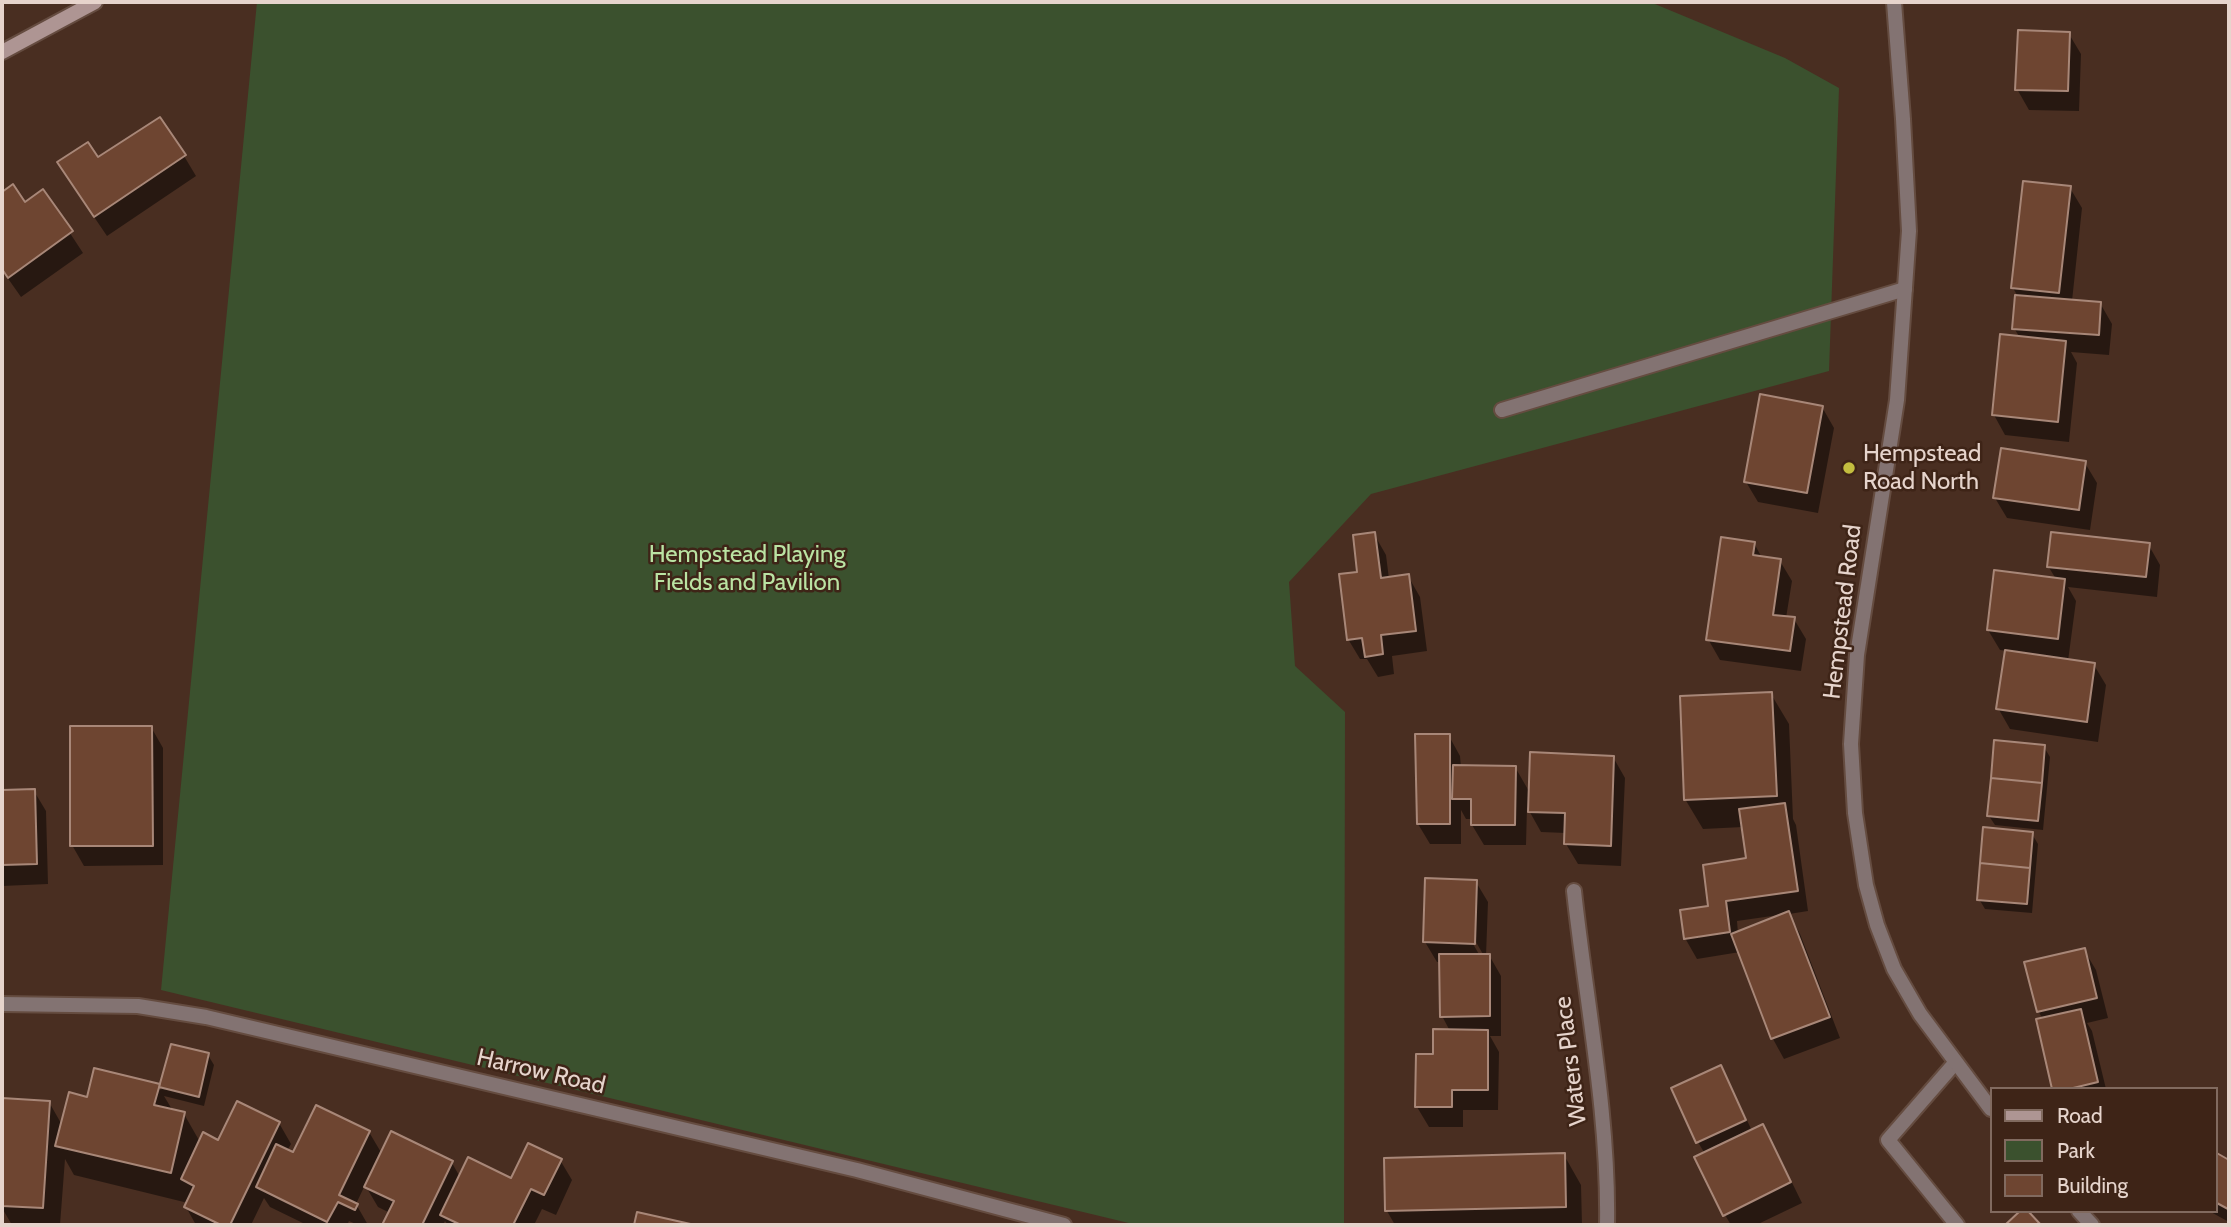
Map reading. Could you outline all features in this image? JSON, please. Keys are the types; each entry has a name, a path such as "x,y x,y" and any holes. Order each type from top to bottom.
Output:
{"street":[{"path":"2,52 95,2"},
{"name":"Hempstead Road","path":"1894,2 1909,231 1897,400 1857,655 1852,744 1855,813 1866,885 1894,970 1920,1014 1990,1108"},
{"path":"1502,410 1905,289"},
{"name":"Waters Place","path":"1574,891 1607,1171 1607,1225"},
{"name":"Harrow Road","path":"2,1004 138,1006 206,1017 844,1167 1064,1225"},
{"path":"1955,1063 1888,1140 1957,1225"}],"green space":[{"name":"Hempstead Playing Fields and Pavilion","path":"257,2 1650,2 1785,58 1839,88 1829,371 1371,494 1289,582 1295,666 1345,712 1344,1225 1137,1225 161,990"}],"building":[{"path":"2018,30 2070,32 2068,91 2015,90"},
{"path":"160,117 186,155 94,217 57,162 88,142 98,157"},
{"path":"2023,181 2071,186 2059,293 2011,288"},
{"path":"13,184 25,202 43,189 73,231 8,278 2,269 2,192"},
{"path":"2015,295 2101,302 2099,335 2012,329"},
{"path":"2000,334 2066,341 2058,422 1992,415"},
{"path":"1760,394 1823,406 1807,493 1744,482"},
{"path":"2001,448 2086,461 2079,510 1993,498"},
{"path":"1375,532 1381,578 1409,574 1416,631 1381,635 1383,654 1365,657 1362,638 1347,640 1339,574 1357,572 1353,535"},
{"path":"2051,532 2150,543 2146,577 2047,567"},
{"path":"1721,537 1755,542 1753,555 1781,559 1773,615 1795,617 1790,651 1706,640"},
{"path":"1994,570 2065,579 2058,639 1987,630"},
{"path":"2005,650 2095,663 2087,722 1996,709"},
{"path":"1772,692 1777,796 1684,800 1680,696"},
{"path":"70,726 152,726 153,846 70,846"},
{"path":"1415,734 1450,734 1450,824 1417,824"},
{"path":"1994,740 2045,745 2042,783 1991,778"},
{"path":"1530,752 1614,756 1611,846 1564,844 1565,813 1528,812"},
{"path":"1453,765 1516,766 1515,825 1471,825 1471,799 1452,799"},
{"path":"1991,778 2042,783 2038,821 1987,816"},
{"path":"35,789 37,864 2,865 2,790"},
{"path":"1785,803 1798,891 1726,901 1730,932 1684,939 1680,910 1708,906 1703,865 1746,858 1739,809"},
{"path":"1983,827 2033,832 2030,868 1980,863"},
{"path":"1980,863 2030,868 2027,904 1977,900"},
{"path":"1425,878 1477,880 1475,944 1423,942"},
{"path":"1789,911 1830,1017 1771,1039 1731,934"},
{"path":"2085,948 2097,998 2037,1012 2024,962"},
{"path":"1439,954 1490,954 1490,1016 1440,1017"},
{"path":"2081,1009 2098,1082 2077,1087 2052,1087 2036,1019"},
{"path":"1433,1029 1488,1030 1488,1090 1452,1090 1452,1107 1415,1107 1416,1054 1433,1054"},
{"path":"171,1044 209,1053 199,1097 159,1087"},
{"path":"1721,1065 1746,1120 1696,1143 1671,1088"},
{"path":"94,1068 160,1084 154,1105 185,1112 171,1173 55,1146 69,1092 87,1097"},
{"path":"2,1098 50,1101 43,1208 2,1206"},
{"path":"237,1101 280,1122 230,1225 221,1225 184,1207 194,1186 181,1179 203,1132 218,1140"},
{"path":"316,1105 370,1131 339,1195 358,1204 355,1210 338,1202 327,1222 256,1187 276,1144 293,1152"},
{"path":"1763,1124 1791,1182 1723,1216 1694,1157"},
{"path":"391,1131 453,1161 422,1225 382,1225 394,1201 364,1187"},
{"path":"528,1143 562,1159 544,1195 531,1189 513,1225 461,1225 440,1215 468,1157 511,1178"},
{"path":"1565,1153 1566,1207 1385,1211 1384,1158"},
{"path":"2217,1153 2229,1160 2228,1209 2217,1203"},
{"path":"637,1212 695,1225 634,1225"},
{"path":"2018,1213 2030,1213 2041,1225 2005,1225"}],"place":[{"name":"Hempstead Road North","path":"1849,468"}]}
